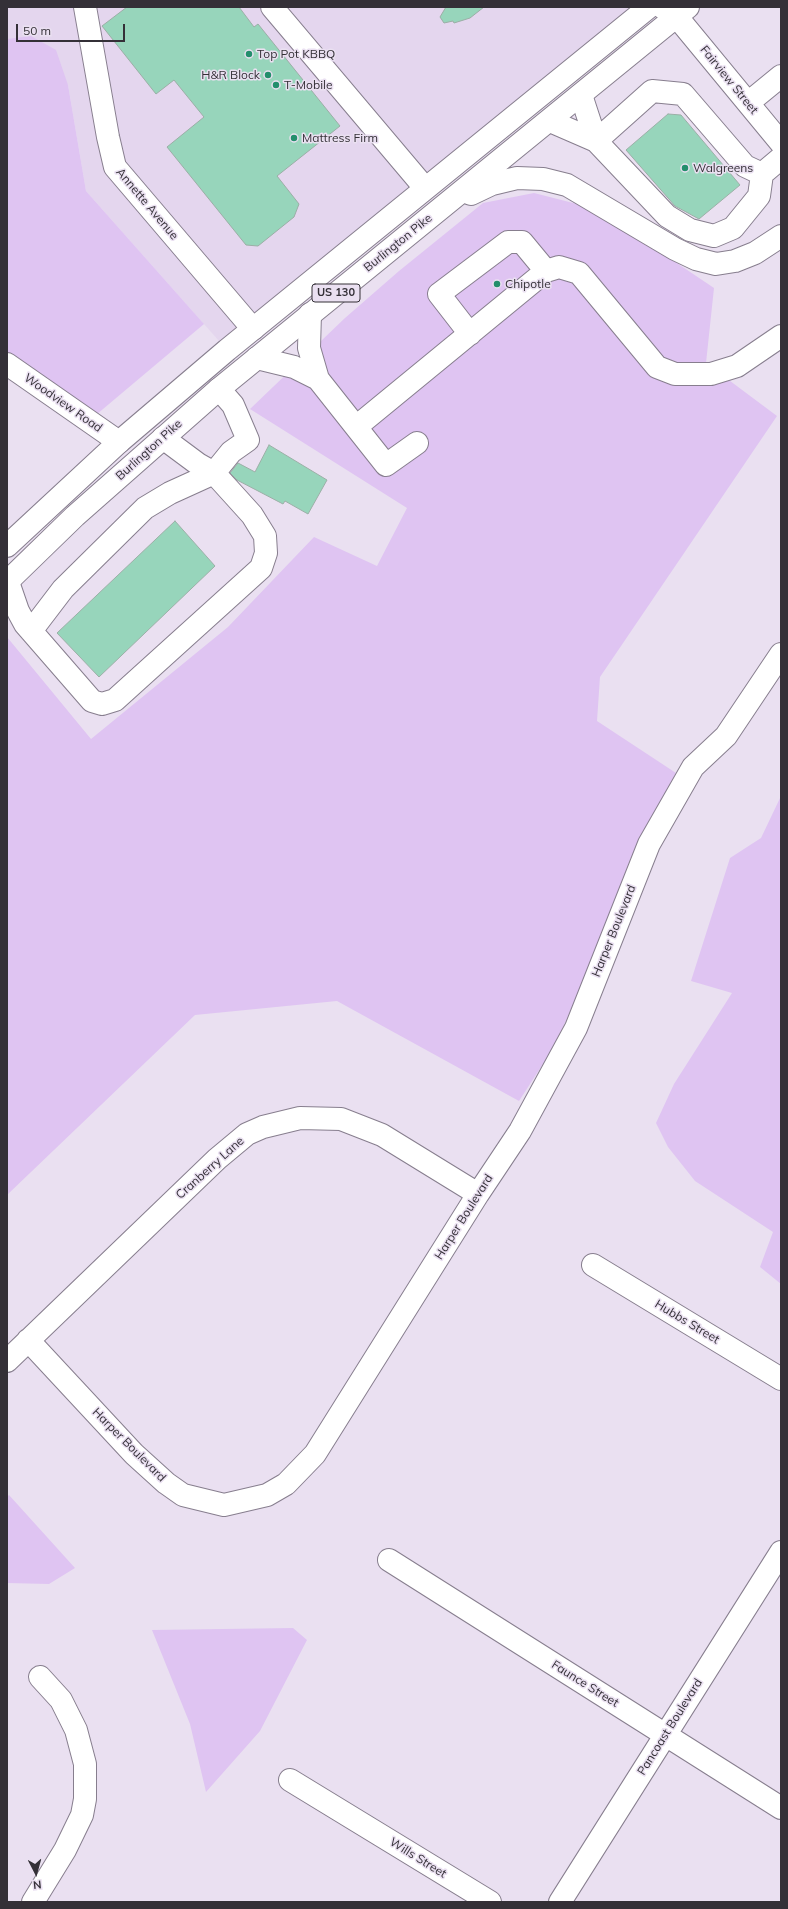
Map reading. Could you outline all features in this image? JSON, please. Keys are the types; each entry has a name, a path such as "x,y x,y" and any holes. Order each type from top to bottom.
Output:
{"main road":[{"name":"Annette Avenue","path":"84,7 115,167 253,329"},
{"path":"272,7 425,188"},
{"name":"Burlington Pike","path":"9,539 119,442 253,329 649,7"},
{"name":"Burlington Pike","path":"7,582 76,516 219,389 550,121 581,95 675,9"},
{"name":"Fairview Street","path":"675,9 781,143"},
{"path":"748,103 781,76"},
{"path":"596,141 652,91 683,94 745,166 762,174"},
{"path":"581,95 596,141"},
{"path":"550,121 596,141 667,216 690,230 714,236 733,228 759,196 762,174 781,158"},
{"path":"441,209 492,184 517,178 543,179 566,185 696,259 716,264 735,261 755,253 781,236"},
{"path":"470,334 439,294 508,242 522,242 546,271"},
{"path":"356,427 546,271 559,267 579,273 657,366 676,374 712,374 737,366 781,336"},
{"path":"310,314 309,348 318,379 386,465 417,443"},
{"path":"257,358 294,367 318,379"},
{"name":"Woodview Road","path":"7,364 119,442"},
{"path":"30,631 63,589 145,508 170,493 214,473 231,452 248,440 233,405 219,389"},
{"path":"7,582 18,611 30,631 92,700 102,704 115,700 261,568 266,554 265,536 252,515 214,473 198,464 163,438"},
{"name":"Harper Boulevard","path":"28,1340 134,1454 166,1483 183,1495 224,1505 267,1495 286,1484 315,1454 478,1194 520,1131 576,1028 649,844 693,767 726,736 781,654"},
{"name":"Cranberry Lane","path":"7,1361 217,1159 247,1134 263,1127 300,1118 341,1119 382,1135 478,1194"},
{"name":"Hubbs Street","path":"593,1265 781,1379"},
{"name":"Pancoast Boulevard","path":"560,1902 780,1557"},
{"name":"Faunce Street","path":"389,1560 781,1808"},
{"path":"33,1902 65,1850 82,1815 85,1799 85,1764 76,1730 61,1700 40,1677"},
{"name":"Wills Street","path":"290,1780 490,1902"}],"shaded area":[{"path":"7,7 649,7 227,350 86,191 68,85 7,39"},
{"path":"31,36 56,50 68,85 86,191 204,324 90,420 7,364 7,39"},
{"path":"534,193 581,205 644,241 714,288 706,363 777,416 600,677 597,721 676,773 631,857 598,949 554,1047 519,1101 337,1001 195,1015 7,1195 7,637 91,739 228,627 314,537 377,566 407,508 250,409 345,318 399,271 483,203"},
{"path":"781,796 781,1284 760,1267 773,1232 695,1181 668,1147 656,1123 674,1084 732,993 691,981 730,858 761,838"},
{"path":"9,1495 75,1568 49,1584 7,1583 7,1497"},
{"path":"293,1628 307,1640 260,1731 206,1792 190,1724 152,1630"}],"building":[{"path":"127,7 239,7 254,27 258,24 340,126 277,176 299,204 294,217 258,246 246,245 167,147 204,117 174,80 156,94 102,26"},
{"path":"446,7 484,7 470,18 454,23 453,21 444,23 440,17"},
{"path":"668,114 681,115 740,185 699,219 675,206 626,150"},
{"path":"269,445 327,480 308,514 285,501 283,504 237,480 230,473 238,463 255,472"},
{"path":"175,521 215,566 99,677 57,633"}],"place":[{"name":"Top Pot KBBQ","path":"249,54"},
{"name":"H&R Block","path":"268,75"},
{"name":"T-Mobile","path":"276,85"},
{"name":"Mattress Firm","path":"294,138"},
{"name":"Walgreens","path":"685,168"},
{"name":"Chipotle","path":"497,284"}]}
